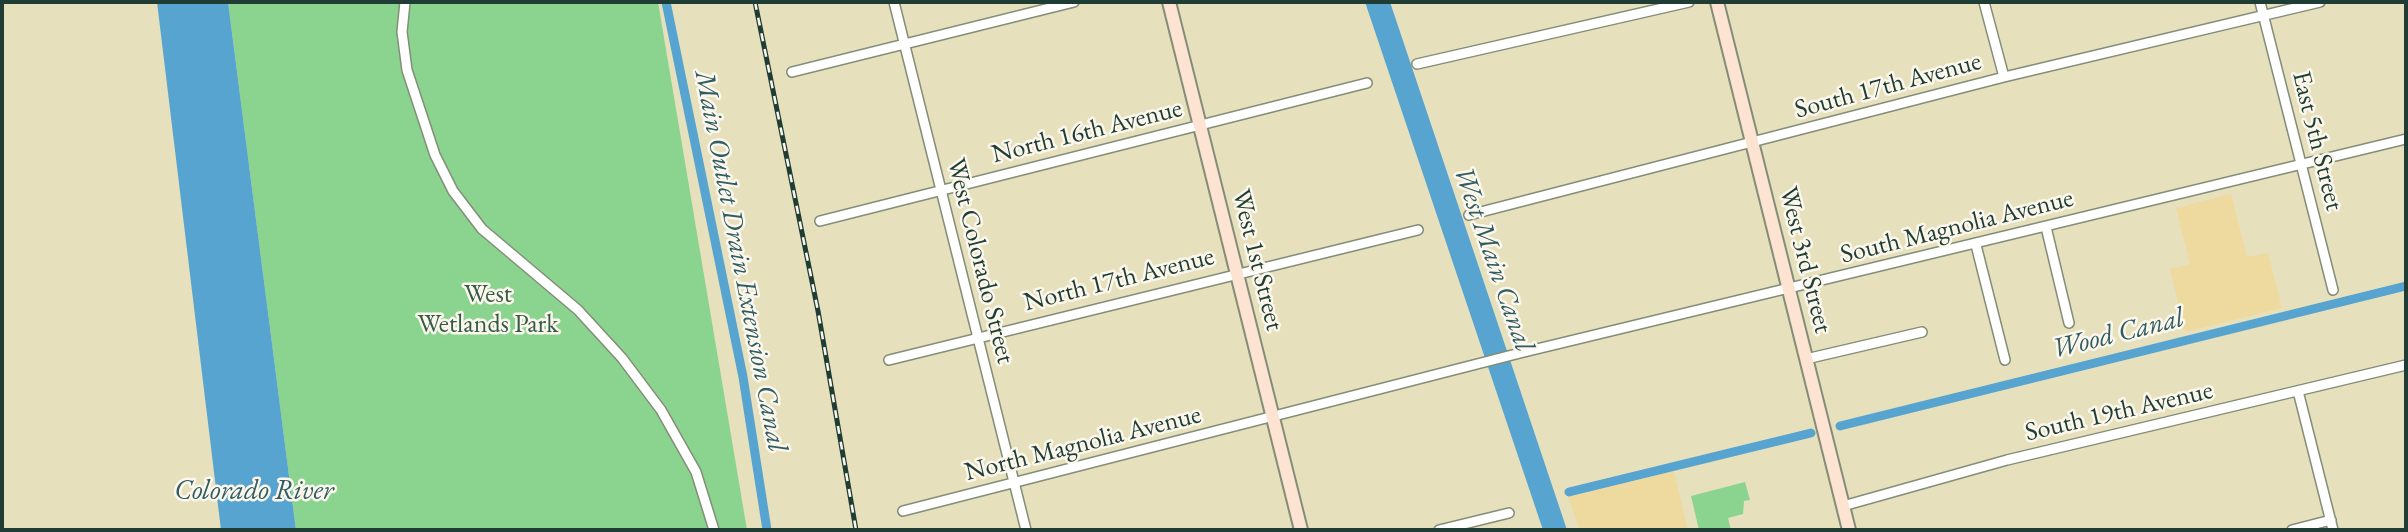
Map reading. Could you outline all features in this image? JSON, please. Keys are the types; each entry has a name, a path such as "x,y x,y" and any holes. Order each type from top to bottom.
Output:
{"main road":[{"name":"West 1st Street","path":"1169,2 1301,530"},
{"name":"West 3rd Street","path":"1717,2 1849,530"}],"street":[{"path":"405,2 402,32 407,70 435,155 453,191 482,229 578,310 622,358 661,410 696,472 714,530"},
{"name":"West Colorado Street","path":"894,2 1026,530"},
{"path":"792,72 1073,2"},
{"path":"1417,64 1689,2"},
{"path":"1984,2 2004,77"},
{"name":"East 5th Street","path":"2260,2 2333,290"},
{"name":"South 17th Avenue","path":"1468,215 2004,77 2320,2"},
{"name":"North 16th Avenue","path":"820,221 1367,83"},
{"name":"South Magnolia Avenue","path":"1273,417 1510,355 2406,139"},
{"path":"2046,227 2069,323"},
{"path":"1237,272 1418,230"},
{"path":"1976,244 2004,360"},
{"name":"North 17th Avenue","path":"888,359 1237,272"},
{"path":"1806,359 1922,332"},
{"name":"South 19th Avenue","path":"1843,506 2007,460 2406,365"},
{"path":"2291,530 2332,525 2298,391"},
{"name":"North Magnolia Avenue","path":"902,511 1273,417"},
{"path":"1439,530 1509,513"}],"green space":[{"name":"West Wetlands Park","path":"228,2 658,2 747,530 296,530"},
{"path":"1745,482 1750,500 1744,501 1743,514 1728,518 1731,530 1699,530 1691,496"}],"sand":[{"path":"2231,194 2247,257 2268,253 2282,308 2185,332 2170,269 2190,264 2176,208"},
{"path":"1674,471 1688,530 1580,530 1568,497"}],"water":[{"name":"Colorado River","path":"157,2 228,2 296,530 221,530"},
{"path":"1365,2 1390,2 1567,530 1543,530"}],"waterway":[{"name":"Main Outlet Drain Extension Canal","path":"666,2 743,377 767,530"},
{"name":"Wood Canal","path":"1840,426 2406,286"},
{"name":"Wood Canal","path":"1569,492 1811,433"}],"railway":[{"path":"755,2 818,311 856,530"}],"water label":[{"name":"West Main Canal","path":"1493,259"}]}
